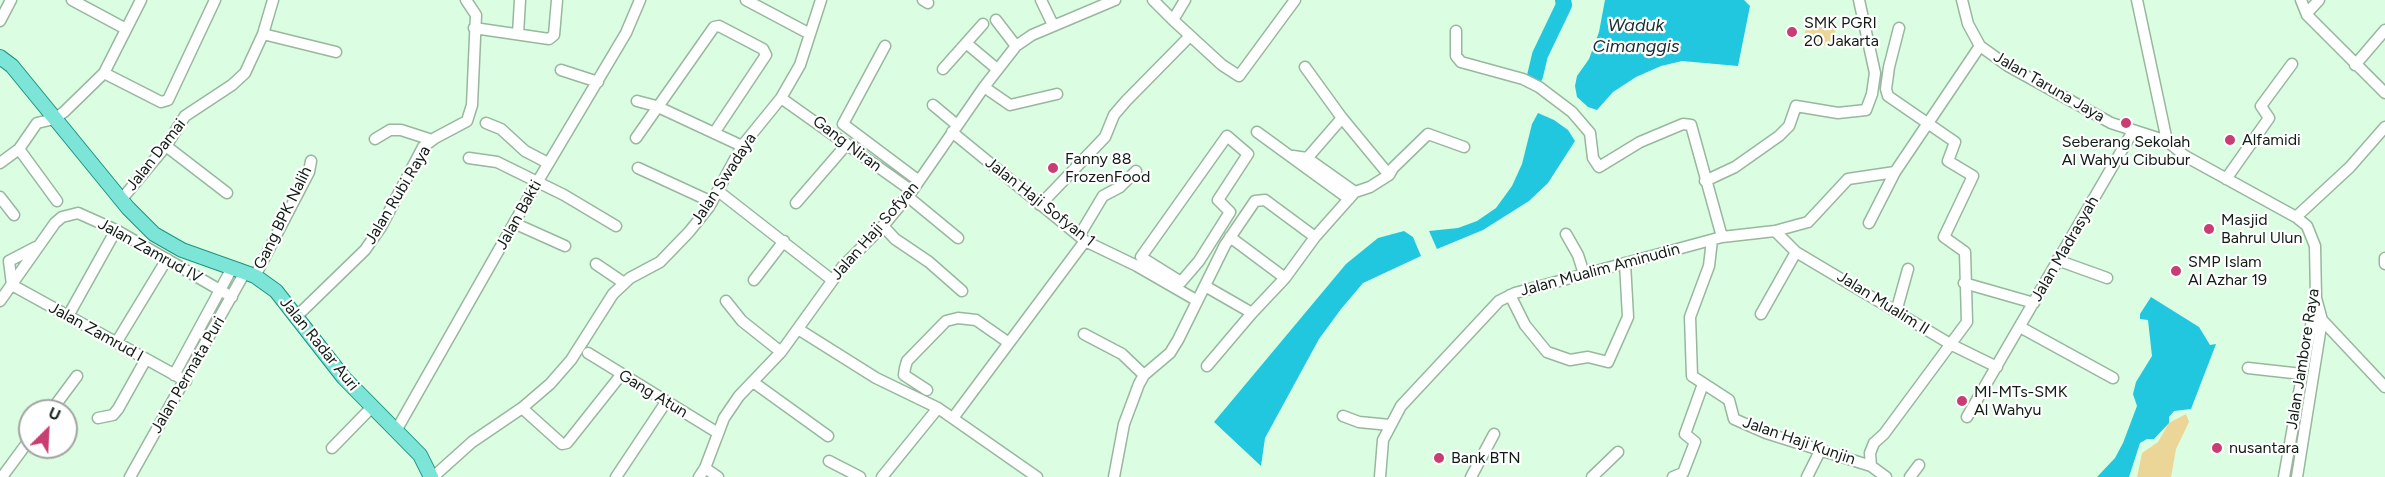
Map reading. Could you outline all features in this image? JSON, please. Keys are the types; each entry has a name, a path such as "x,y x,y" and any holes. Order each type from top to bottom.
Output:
{"main road":[{"name":"Jalan Radar Auri","path":"0,57 12,66 54,120 146,227 171,245 244,272 276,291 344,378 397,429 425,462 432,477"}],"street":[{"path":"0,21 11,0"},
{"path":"72,0 126,29"},
{"path":"0,163 19,149 36,123 54,120 104,73 141,0"},
{"path":"104,73 161,102 168,100 215,0"},
{"name":"Jalan Damai","path":"121,200 166,146 185,116 216,97 245,73 263,34 273,0"},
{"name":"Jalan Rubi Raya","path":"297,316 365,250 388,218 423,147 467,121 472,105 475,10 466,0"},
{"path":"518,34 520,0"},
{"path":"474,28 552,38 557,0"},
{"name":"Jalan Bakti","path":"397,429 516,224 548,163 626,33 640,0"},
{"path":"746,0 810,34"},
{"name":"Jalan Swadaya","path":"432,477 472,442 522,408 566,367 613,294 624,283 660,262 690,232 712,202 742,146 781,98 800,65 821,0"},
{"path":"1041,0 1053,25"},
{"name":"Jalan Haji Sofyan","path":"702,473 718,433 739,396 782,351 832,280 883,226 909,194 997,69 1016,46 1053,25 1114,0"},
{"path":"1153,0 1190,37 1239,76 1295,0"},
{"path":"1173,20 1185,0"},
{"path":"1705,181 1735,167 1763,149 1786,130 1796,106 1822,112 1864,111 1868,106 1875,73 1858,0"},
{"name":"Jalan Taruna Jaya","path":"1962,0 1968,24 1980,46 2008,66 2085,109 2133,131 2167,141"},
{"path":"2137,0 2167,141"},
{"path":"2301,0 2307,13 2355,65 2385,93"},
{"path":"2307,13 2319,0"},
{"path":"996,20 1016,46"},
{"path":"943,69 983,24"},
{"path":"636,138 656,106 714,27 722,26 763,49 766,55 714,133"},
{"path":"1871,466 1874,443 1884,434 1967,322 1970,285 1965,252 1944,237 1944,232 1974,176 1948,162 1947,159 1955,142 1896,103 1887,94 1889,67 1899,28"},
{"path":"2355,65 2385,30"},
{"path":"1456,31 1455,49 1461,62 1523,79 1539,87 1572,112 1587,129 1593,144 1596,162 1605,166 1640,142 1688,124 1693,128 1717,239 1708,271 1690,318 1690,373 1703,384 1685,434 1695,442 1683,473 1673,477"},
{"path":"263,34 336,52"},
{"path":"1040,205 1105,137 1114,115 1126,101 1190,37"},
{"path":"966,43 997,69"},
{"path":"885,46 843,124 919,181"},
{"path":"1869,223 1895,172 1980,46"},
{"path":"2226,179 2270,118 2261,106 2292,64"},
{"path":"1305,67 1342,118 1389,175"},
{"path":"561,70 598,82"},
{"path":"984,87 1010,105 1057,94"},
{"name":"Gang Niran","path":"781,98 847,144 909,194 958,238"},
{"path":"638,101 656,106 742,146"},
{"name":"Jalan Haji Sofyan 1","path":"933,105 955,129 1082,239 1139,261 1196,300"},
{"path":"1304,161 1342,118"},
{"path":"486,123 501,129 525,151 548,163"},
{"path":"2296,217 2350,167 2385,127"},
{"path":"375,139 390,130 401,130 432,140"},
{"name":"Jalan Madrasyah","path":"1967,417 2133,131"},
{"path":"1257,132 1304,161 1352,195"},
{"path":"1207,366 1285,278 1315,237 1352,195 1389,175 1393,168 1428,134 1464,147"},
{"path":"1227,136 1248,154 1218,200 1230,212 1184,281 1174,279 1139,261 1227,136"},
{"name":"Jalan Jambore Raya","path":"2167,141 2185,156 2296,217 2307,226 2315,246 2316,298 2284,477"},
{"path":"796,203 847,144"},
{"path":"166,146 227,193"},
{"path":"19,149 57,201"},
{"path":"469,158 497,162 538,181 616,226"},
{"name":"Gang BPK Nalih","path":"244,272 309,172 311,161"},
{"path":"638,168 712,202"},
{"path":"953,418 1082,239 1103,196 1120,187 1136,171"},
{"name":"Jalan Mualim Aminudin","path":"1380,477 1382,445 1390,425 1415,389 1499,301 1510,295 1717,239 1775,231 1808,222 1848,179 1895,172"},
{"path":"718,191 832,280"},
{"path":"0,197 14,215"},
{"path":"1114,477 1124,424 1144,375 1170,353 1230,237 1251,205 1258,199 1269,203 1315,237"},
{"name":"Jalan Zamrud IV","path":"0,301 55,223 69,214 88,216 116,230 232,297"},
{"path":"516,224 565,246"},
{"path":"883,226 895,239 929,262 962,291"},
{"path":"68,316 116,230"},
{"name":"Jalan Mualim II","path":"1775,231 1796,252 1952,345 1997,366"},
{"path":"1566,234 1578,255 1584,274"},
{"path":"1230,237 1285,278"},
{"path":"754,280 784,241"},
{"path":"1761,314 1796,252"},
{"path":"2385,258 2385,264"},
{"path":"116,343 167,259"},
{"path":"2058,260 2107,278"},
{"path":"1510,295 1525,325 1547,352 1570,360 1588,357 1608,362 1628,317 1625,263"},
{"path":"596,264 624,283"},
{"path":"1896,312 1908,269"},
{"path":"180,378 220,291 244,272"},
{"name":"Jalan Permata Puri","path":"130,477 180,378 232,297 244,272"},
{"name":"Jalan Zamrud I","path":"12,285 180,378"},
{"path":"1205,285 1252,313"},
{"path":"1970,285 2034,303"},
{"path":"2297,477 2322,320 2316,298"},
{"path":"726,302 742,321 782,351"},
{"path":"927,390 904,375 904,368 907,361 946,321 958,318 976,320 1009,343"},
{"path":"2322,320 2385,387"},
{"path":"2020,327 2114,378"},
{"path":"798,329 876,378 938,408 1037,477"},
{"path":"1084,334 1122,354 1144,375"},
{"name":"Gang Atun","path":"588,353 718,433"},
{"path":"98,417 113,415 118,409 146,359"},
{"path":"2248,368 2302,374"},
{"path":"522,408 562,444 567,443 621,375"},
{"path":"60,399 77,376"},
{"path":"753,382 828,436"},
{"name":"Jalan Haji Kunjin","path":"1703,384 1730,400 1734,419 1766,433 1871,466 1886,477"},
{"path":"616,477 666,402"},
{"path":"332,448 372,407"},
{"path":"882,477 938,408"},
{"path":"1343,416 1359,422 1390,425"},
{"path":"1471,477 1494,434"},
{"path":"1807,477 1821,449"},
{"path":"1592,477 1617,452"},
{"path":"2,477 18,455"},
{"path":"829,461 860,477"},
{"path":"1910,477 1919,465"},
{"path":"702,473 718,477"}],"shaded area":[{"path":"1809,20 1836,29 1830,47 1803,38"},
{"path":"2186,414 2189,422 2176,449 2171,477 2137,477 2142,453 2158,442 2169,423"}],"water":[{"name":"Waduk Cimanggis","path":"1605,0 1744,0 1750,6 1738,66 1682,61 1661,66 1636,77 1613,92 1597,110 1588,107 1577,97 1575,86 1577,76 1589,59 1599,32"},
{"path":"1538,113 1568,130 1575,141 1548,183 1529,201 1483,230 1437,249 1429,231 1458,228 1477,221 1496,208 1512,186 1522,164 1532,124"},
{"path":"1404,231 1413,237 1421,256 1363,283 1341,309 1319,339 1265,438 1261,466 1214,422 1346,264 1378,238"},
{"path":"2151,297 2199,327 2210,345 2216,344 2191,409 2174,411 2169,417 2169,423 2154,439 2147,439 2140,443 2129,477 2097,477 2115,458 2123,443 2137,406 2133,394 2136,382 2152,356 2148,320 2140,319 2140,314"}],"waterway":[{"path":"1535,76 1540,55 1564,5 1563,0"}],"place":[{"name":"SMK PGRI 20 Jakarta","path":"1792,32"},
{"name":"Seberang Sekolah Al Wahyu Cibubur","path":"2126,123"},
{"name":"Alfamidi","path":"2230,140"},
{"name":"Fanny 88 FrozenFood","path":"1053,168"},
{"name":"Masjid Bahrul Ulun","path":"2209,229"},
{"name":"SMP Islam Al Azhar 19","path":"2176,271"},
{"name":"MI-MTs-SMK Al Wahyu","path":"1962,401"},
{"name":"nusantara","path":"2217,448"},
{"name":"Bank BTN","path":"1439,458"}]}
